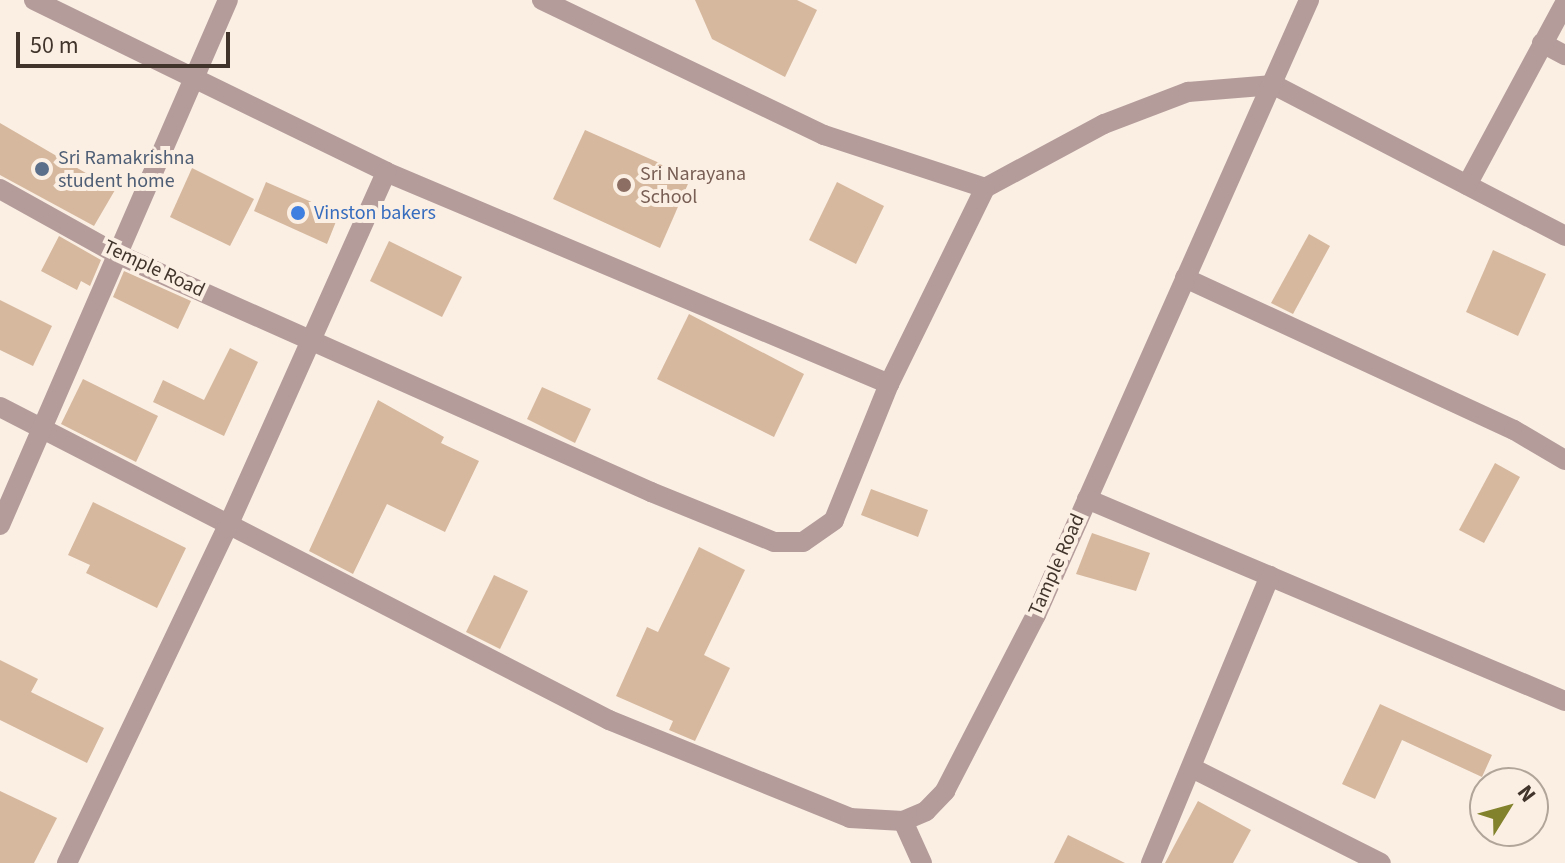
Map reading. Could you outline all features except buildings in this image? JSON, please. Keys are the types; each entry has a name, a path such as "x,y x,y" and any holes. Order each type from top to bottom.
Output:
{"street":[{"path":"34,0 192,81 386,172 889,384"},
{"path":"0,525 228,0"},
{"path":"542,0 824,135 985,188 1104,124 1188,92 1274,85 1565,236"},
{"name":"Tample Road","path":"903,821 926,811 945,791 1036,615 1274,85 1309,0"},
{"path":"1467,185 1565,3"},
{"path":"1542,43 1565,55"},
{"path":"67,863 227,528 386,172"},
{"name":"Temple Road","path":"0,189 117,254 312,340 774,542 803,542 834,520 889,384 985,188"},
{"path":"1185,278 1339,353 1514,430 1565,460"},
{"path":"0,407 227,528 609,720 850,818 903,821 922,863"},
{"path":"1087,499 1565,701"},
{"path":"1151,863 1194,769 1270,576"},
{"path":"1194,769 1381,863"}],"place":[{"name":"Sri Ramakrishna student home","path":"42,169"},
{"name":"Sri Narayana School","path":"624,185"},
{"name":"Vinston bakers","path":"298,213"}]}
